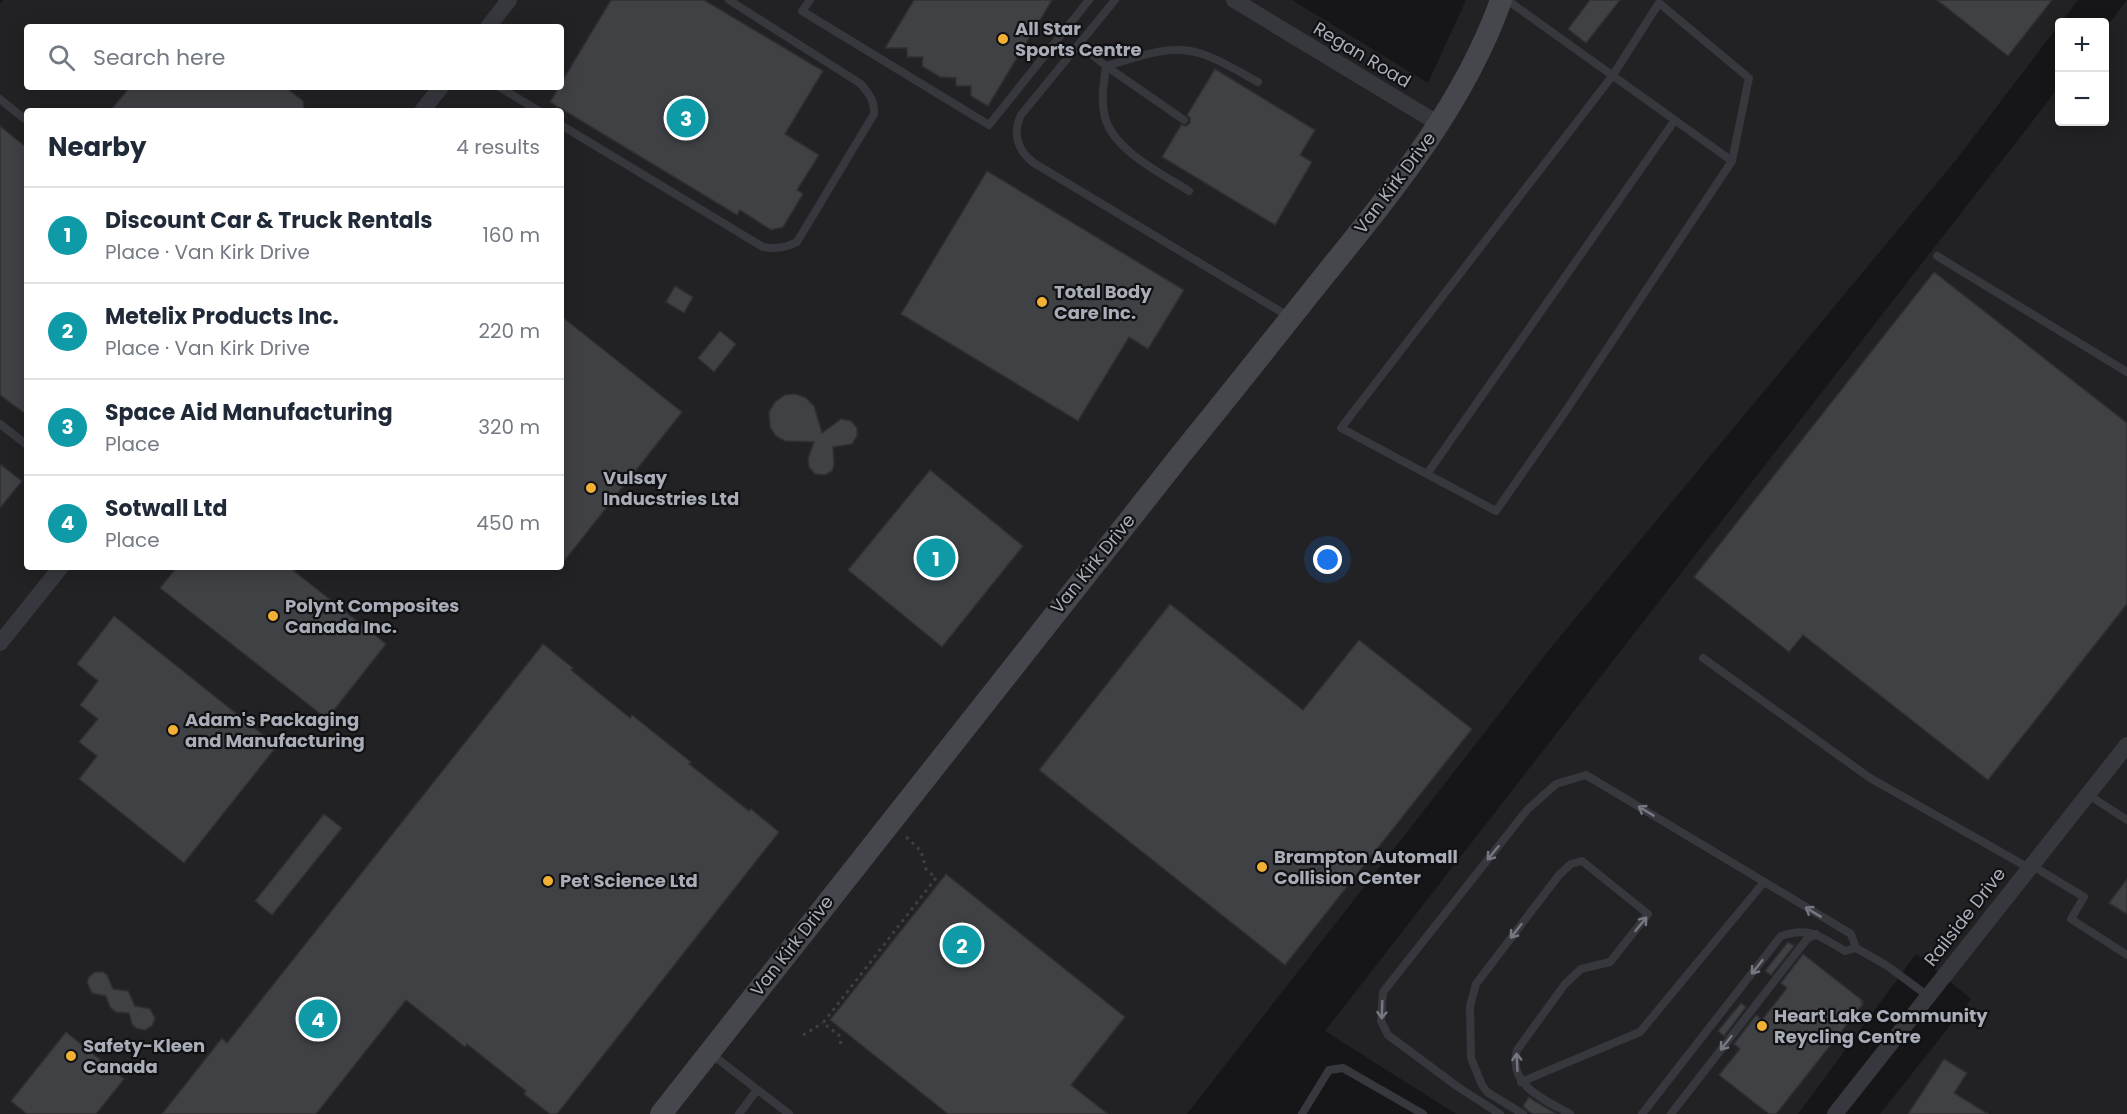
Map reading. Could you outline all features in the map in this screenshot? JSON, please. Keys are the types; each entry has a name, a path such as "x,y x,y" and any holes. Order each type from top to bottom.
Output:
{"street":[{"path":"490,24 509,0"},
{"name":"Regan Road","path":"1234,0 1439,124"},
{"name":"Van Kirk Drive","path":"661,1114 890,822 1365,226 1439,124 1461,89 1493,23 1501,0"},
{"path":"424,108 439,90"},
{"path":"0,643 59,570"},
{"name":"Railside Drive","path":"1835,1114 2127,745"}],"lane":[{"path":"564,127 763,247 780,248 797,242 873,114 874,104 869,93 861,84 729,0"},
{"path":"810,0 802,11 989,125 1089,0"},
{"path":"1114,0 1021,115 1017,124 1019,148 1025,156 1290,318"},
{"path":"1507,0 1732,161"},
{"path":"1659,3 1749,78 1732,161 1496,511 1341,428 1613,75 1659,3"},
{"path":"1079,44 1106,66 1184,120"},
{"path":"1106,66 1158,53 1188,51 1197,52 1219,61 1258,82"},
{"path":"1106,66 1103,111 1110,131 1127,150 1189,191"},
{"path":"504,90 533,108"},
{"path":"0,99 24,119"},
{"path":"1427,474 1676,120"},
{"path":"1937,256 2127,372"},
{"path":"0,424 24,444"},
{"path":"1703,658 1860,771 2084,897 2071,919 2127,955"},
{"path":"1500,1114 1458,1087 1389,1035 1382,1021 1383,992 1527,810 1557,784 1586,775 1851,934 1856,948 1886,965 1928,996"},
{"path":"2087,794 2127,820"},
{"path":"1523,1114 1487,1092 1482,1085 1471,1058 1470,1006 1476,984 1490,965 1559,875 1571,864 1581,861 1648,914 1610,962 1581,969 1565,984 1517,1050 1514,1058 1515,1067 1521,1082 1531,1091 1570,1114"},
{"path":"1521,1082 1640,1032 1764,882"},
{"path":"1642,1114 1781,936 1803,931 1816,934 1845,951 1856,948"},
{"path":"1671,1114 1807,939 1816,934"},
{"path":"710,1052 789,1114"},
{"path":"1302,1114 1329,1070 1342,1068 1424,1114"},
{"path":"739,1114 757,1090"}],"path":[{"path":"803,1035 823,1023 936,878 926,868 921,851 890,822"},
{"path":"823,1023 839,1035 841,1044"}],"shaded area":[{"path":"3,0 1292,0 1428,83 1466,0 2078,0 2064,18 2055,18 2055,30 1956,160 1549,650 1187,1114 0,1114 0,4"},
{"path":"2127,0 2127,1114 1880,1114 1971,999 1916,954 1798,1114 1456,1114 1325,1031 2055,92 2055,126 2109,126 2109,24"}],"building":[{"path":"611,0 704,0 823,71 785,134 819,155 797,190 803,194 783,227 771,230 740,210 737,215 564,110 564,108 550,102 557,90 564,90 564,78"},
{"path":"914,0 1052,0 988,106 971,96 971,86 956,86 956,78 940,77 922,66 923,57 907,57 907,48 885,48"},
{"path":"1590,0 1620,0 1586,43 1568,29"},
{"path":"1937,0 2052,0 2008,56"},
{"path":"1215,69 1315,130 1300,155 1312,162 1275,225 1162,157 1181,125 1186,126 1190,123 1187,115"},
{"path":"128,90 289,90 303,101 304,108 112,108"},
{"path":"0,126 24,146 24,413 0,395"},
{"name":"Total Body Care Inc.","path":"987,171 1184,290 1148,349 1129,337 1078,421 901,314"},
{"path":"1934,272 2127,423 2127,604 1988,780 1803,635 1789,652 1694,577"},
{"path":"675,286 693,297 684,313 666,302"},
{"name":"Vulsay Inducstries Ltd","path":"564,318 682,412 564,561"},
{"path":"720,331 736,344 714,372 698,358"},
{"path":"796,394 806,398 814,406 822,433 841,419 851,421 857,428 857,436 852,444 833,447 834,465 832,471 825,475 815,474 809,467 808,459 814,442 785,441 776,436 770,427 769,412 775,402 785,395"},
{"path":"0,464 22,481 0,508"},
{"path":"930,470 1023,546 942,647 848,570"},
{"name":"Polynt Composites Canada Inc.","path":"175,570 293,570 386,644 327,719 160,588"},
{"name":"Brampton Automall Collision Center","path":"1170,604 1303,710 1359,640 1472,729 1285,965 1039,770"},
{"name":"Adam's Packaging and Manufacturing","path":"114,616 277,746 184,863 79,779 97,756 79,742 98,719 80,705 98,681 77,664"},
{"name":"Pet Science Ltd","path":"543,644 630,718 632,715 691,762 689,764 779,832 557,1114 550,1114 524,1094 526,1091 467,1044 465,1047 406,1000 316,1114 162,1114 222,1038 227,1043"},
{"path":"324,814 342,828 272,915 255,901"},
{"path":"946,874 1125,1017 1071,1085 1108,1114 948,1114 830,1020"},
{"path":"2127,879 2127,914 2109,903"},
{"path":"1788,942 1794,946 1771,975 1765,971"},
{"name":"Heart Lake Community Reycling Centre","path":"1803,954 1863,1001 1861,1002 1863,1004 1776,1114 1769,1114 1719,1075 1740,1049 1734,1044 1756,1015 1762,1020 1787,988 1781,983"},
{"path":"95,972 103,972 107,975 113,989 128,991 135,1006 150,1009 155,1018 152,1026 145,1030 136,1028 132,1024 129,1013 116,1012 110,1007 106,996 92,993 87,982"},
{"path":"1741,1003 1746,1007 1724,1036 1718,1031"},
{"name":"Safety-Kleen Canada","path":"66,1032 124,1079 96,1114 27,1114 11,1101"},
{"path":"1944,1059 1967,1073 1954,1093 1988,1114 1908,1114"},
{"path":"1529,1097 1557,1114 1533,1114 1528,1111 1523,1106"}],"place":[{"name":"All Star Sports Centre","path":"1003,39"},
{"name":"Space Aid Manufacturing","path":"686,118"},
{"name":"Total Body Care Inc.","path":"1042,302"},
{"name":"Vulsay Inducstries Ltd","path":"591,488"},
{"name":"Discount Car & Truck Rentals","path":"936,558"},
{"name":"Polynt Composites Canada Inc.","path":"273,616"},
{"name":"Adam's Packaging and Manufacturing","path":"173,730"},
{"name":"Brampton Automall Collision Center","path":"1262,867"},
{"name":"Pet Science Ltd","path":"548,881"},
{"name":"Metelix Products Inc.","path":"962,945"},
{"name":"Sotwall Ltd","path":"318,1019"},
{"name":"Heart Lake Community Reycling Centre","path":"1762,1026"},
{"name":"Safety-Kleen Canada","path":"71,1056"}]}
